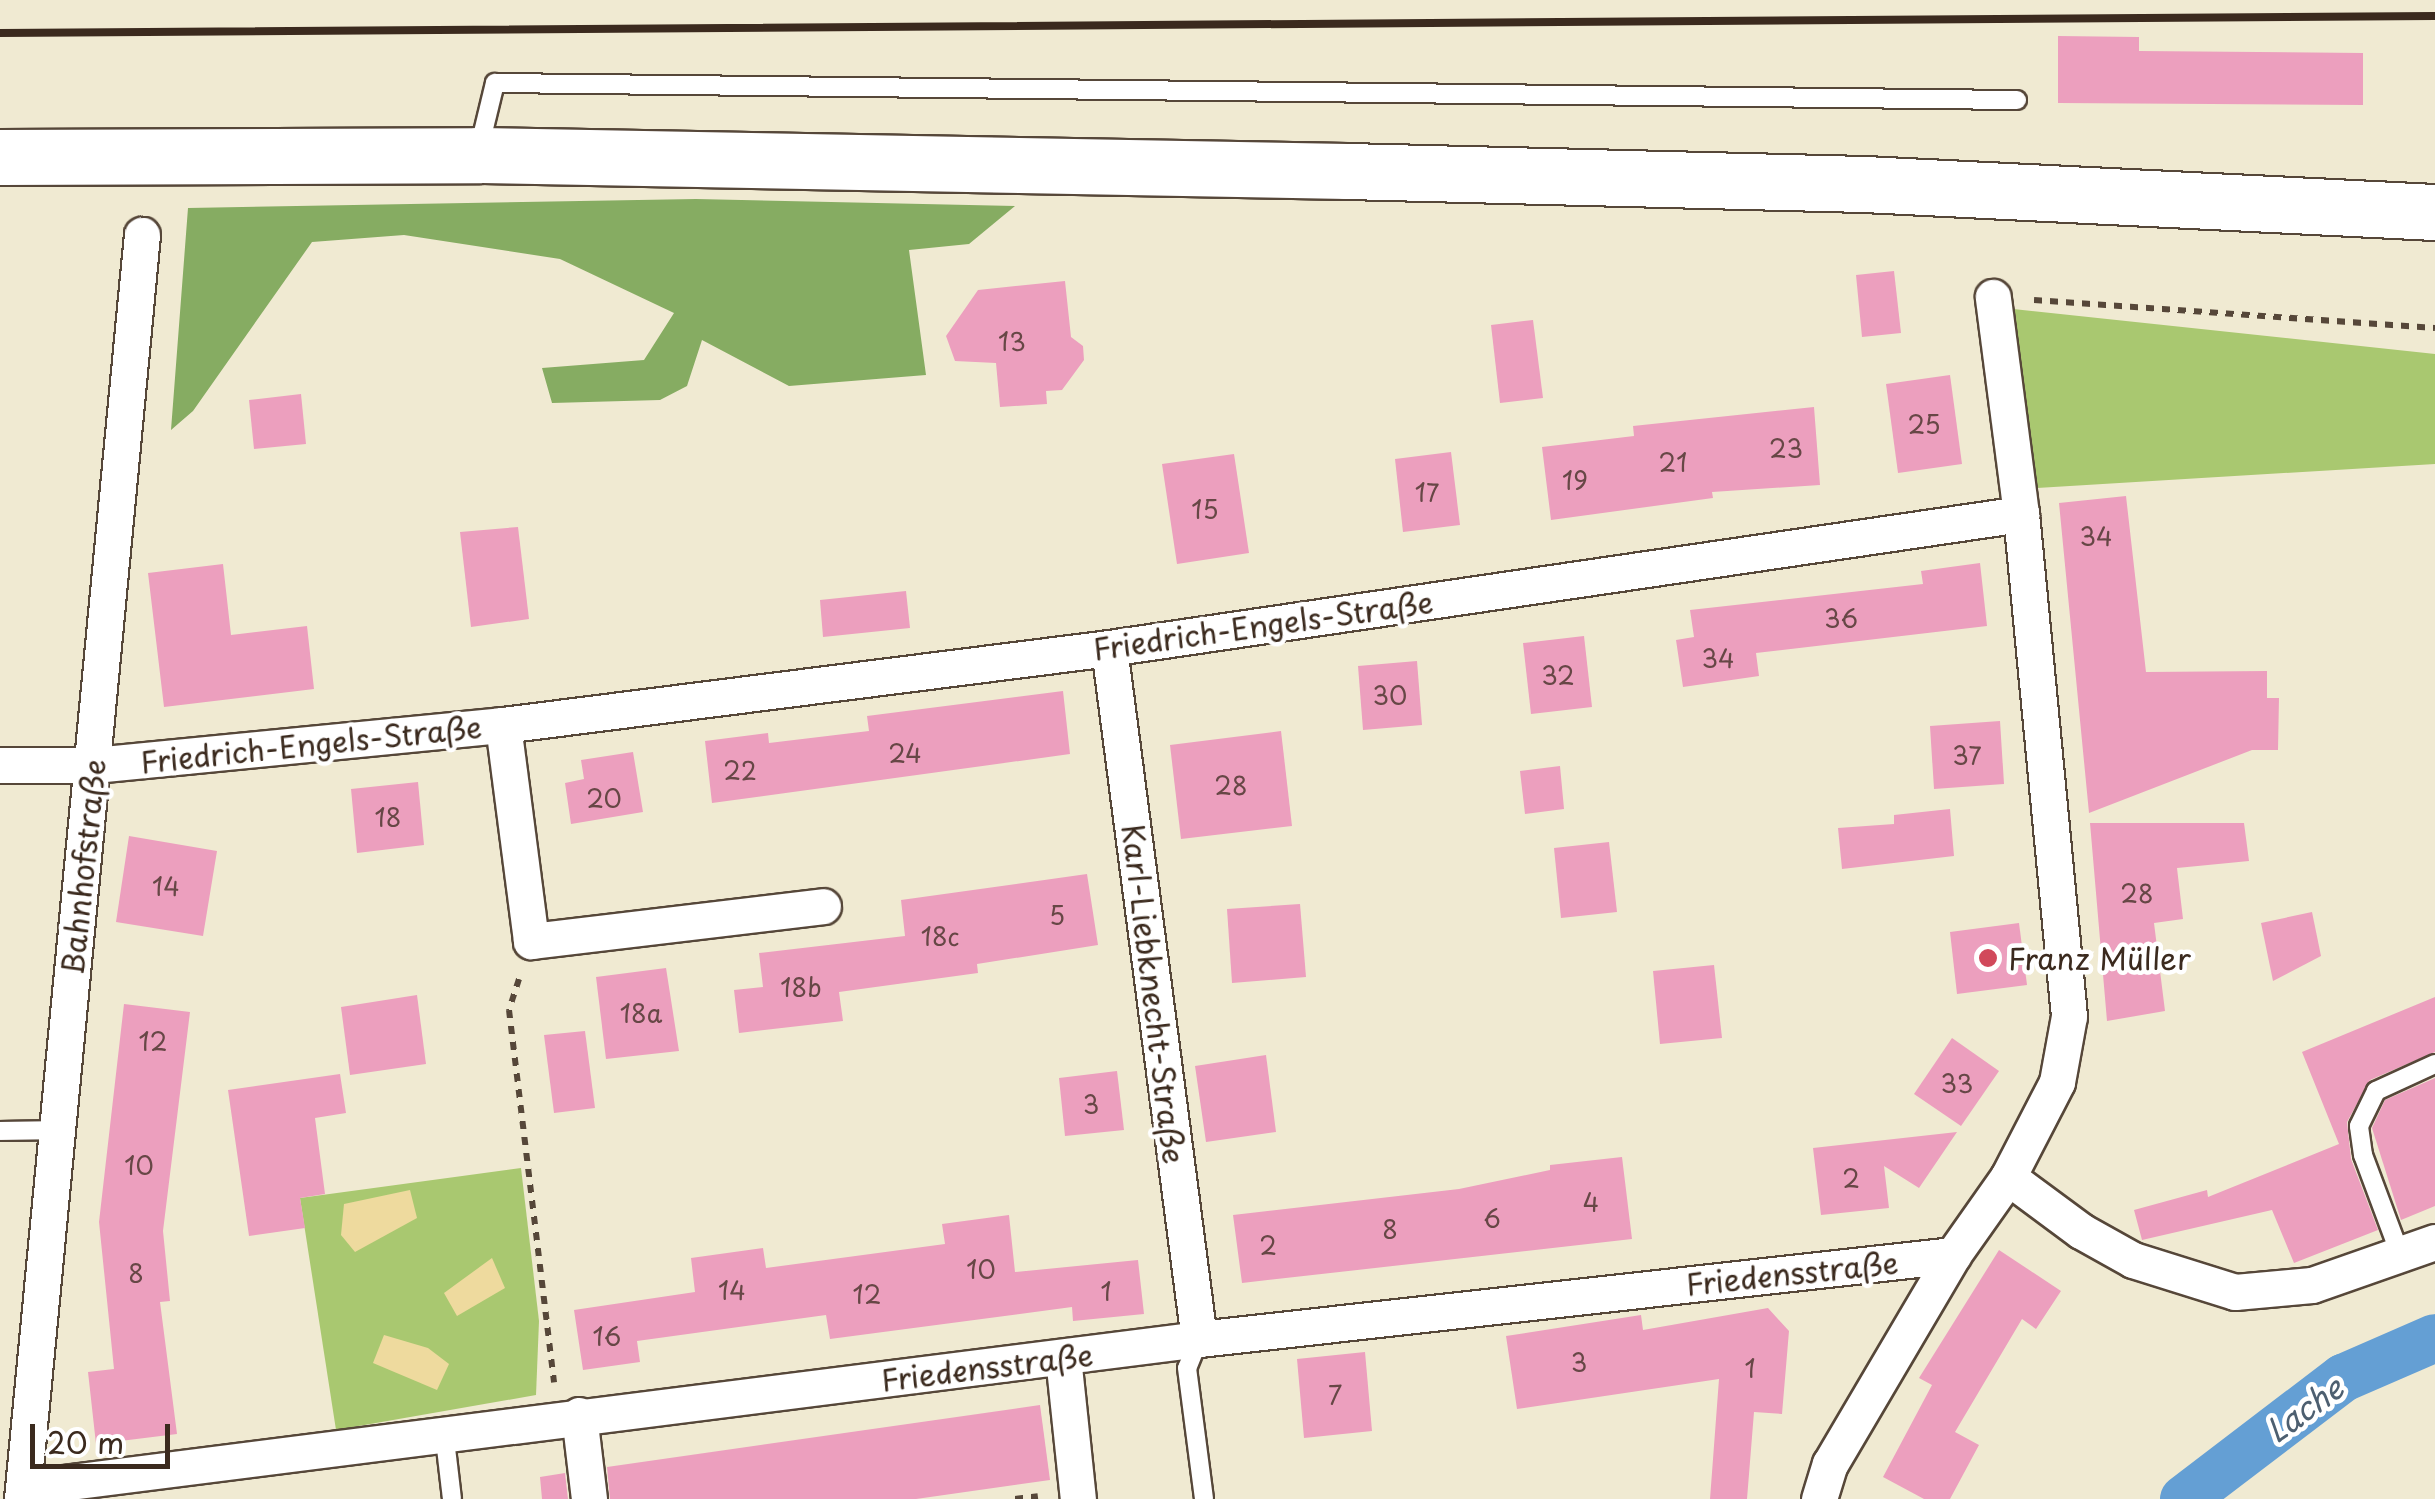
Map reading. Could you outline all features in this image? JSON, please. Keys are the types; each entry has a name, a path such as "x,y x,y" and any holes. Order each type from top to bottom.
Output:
{"main road":[{"path":"0,158 478,155 1864,184 2435,212"}],"street":[{"name":"Bahnhofstraße","path":"22,1494 142,235"},
{"path":"1819,1499 1830,1464 1953,1255 2008,1177 2057,1082 2069,1016 2022,514 1993,297"},
{"name":"Friedrich-Engels-Straße","path":"0,765 94,765 503,725 1109,648 2022,514"},
{"name":"Karl-Liebknecht-Straße","path":"1109,648 1199,1340"},
{"name":"Friedrich-Engels-Straße","path":"503,725 531,941"},
{"path":"531,941 823,906"},
{"path":"2008,1177 2133,1260 2235,1292 2312,1285 2435,1242"},
{"name":"Friedensstraße","path":"22,1494 444,1431 1953,1255"},
{"path":"1063,1357 1078,1499"},
{"path":"569,1416 589,1499"}],"lane":[{"path":"478,155 495,83 2017,100"},
{"path":"2400,1254 2362,1154 2360,1126 2376,1091 2435,1064"},
{"path":"0,1131 54,1130"},
{"path":"1199,1340 1187,1368 1204,1499"},
{"path":"444,1431 452,1499"}],"path":[{"path":"1993,297 2435,328"},
{"path":"531,941 509,1010 569,1416"}],"green space":[{"path":"696,199 1015,206 969,244 909,250 926,375 789,386 702,340 687,386 660,400 552,403 542,368 644,360 674,313 560,259 404,235 312,242 193,411 171,430 188,208"},
{"path":"2004,308 2435,354 2435,464 2037,488"},
{"path":"521,1168 539,1321 536,1395 336,1430 300,1198"}],"sand":[{"path":"410,1190 417,1218 355,1252 341,1235 344,1204"},
{"path":"492,1258 505,1288 457,1316 444,1293"},
{"path":"384,1335 428,1348 449,1364 437,1390 373,1363"}],"building":[{"path":"2058,36 2139,37 2139,51 2363,53 2363,105 2058,103"},
{"path":"1894,271 1901,333 1862,337 1856,275"},
{"path":"1065,281 1071,337 1083,346 1084,360 1062,390 1046,391 1047,404 1000,407 996,363 955,361 946,336 978,290"},
{"path":"1533,320 1543,398 1500,403 1491,325"},
{"path":"1950,375 1962,464 1898,473 1886,384"},
{"path":"301,394 306,444 254,449 249,400"},
{"path":"1814,407 1820,485 1712,492 1713,498 1551,520 1542,447 1634,436 1633,426"},
{"path":"1451,452 1460,525 1403,532 1395,459"},
{"path":"1234,454 1249,553 1177,564 1162,464"},
{"path":"2126,496 2146,672 2267,671 2267,698 2279,698 2278,750 2252,750 2089,813 2059,503"},
{"path":"518,527 529,619 471,627 460,532"},
{"path":"1980,563 1987,626 1756,653 1759,676 1683,687 1676,640 1694,637 1690,610 1923,584 1921,571"},
{"path":"223,564 231,635 307,626 314,689 164,707 148,573"},
{"path":"906,591 910,628 823,637 820,600"},
{"path":"1584,636 1592,707 1531,714 1523,643"},
{"path":"1417,661 1422,725 1363,730 1358,666"},
{"path":"1063,691 1070,754 712,803 705,741 768,733 769,743 869,731 867,716"},
{"path":"2000,721 2004,784 1934,789 1930,726"},
{"path":"1281,731 1292,826 1181,839 1170,745"},
{"path":"633,752 643,812 571,824 565,783 584,779 581,760"},
{"path":"1560,766 1564,809 1525,814 1520,771"},
{"path":"418,782 424,845 357,853 351,789"},
{"path":"1950,809 1954,856 1842,869 1838,828 1894,824 1894,815"},
{"path":"2090,823 2244,823 2249,861 2177,868 2183,919 2154,923 2165,1011 2107,1021"},
{"path":"129,836 217,851 203,936 116,922"},
{"path":"1609,842 1617,912 1561,918 1554,848"},
{"path":"1087,874 1098,945 977,964 978,973 839,992 843,1021 739,1033 734,990 763,987 759,953 905,936 901,900"},
{"path":"1300,904 1306,977 1232,983 1227,909"},
{"path":"2312,912 2321,956 2273,981 2261,923"},
{"name":"Franz Müller","path":"2019,923 2027,985 1957,994 1950,932"},
{"path":"1714,965 1722,1038 1660,1044 1653,971"},
{"path":"666,968 679,1051 606,1059 596,977"},
{"path":"417,995 426,1064 350,1075 341,1007"},
{"path":"2435,997 2435,1052 2370,1080 2347,1122 2351,1159 2378,1230 2294,1263 2272,1210 2142,1240 2134,1210 2207,1190 2208,1197 2339,1144 2302,1052"},
{"path":"124,1004 190,1012 163,1231 170,1301 160,1302 177,1434 96,1444 88,1372 114,1369 99,1222"},
{"path":"585,1031 595,1108 554,1113 544,1035"},
{"path":"1952,1038 1999,1071 1961,1126 1914,1094"},
{"path":"1266,1055 1276,1132 1206,1142 1195,1066"},
{"path":"1117,1071 1124,1130 1065,1136 1059,1078"},
{"path":"340,1074 346,1113 315,1118 325,1194 300,1198 305,1228 249,1236 228,1090"},
{"path":"2435,1078 2435,1206 2401,1220 2372,1128 2385,1100"},
{"path":"1957,1132 1919,1188 1884,1166 1889,1208 1821,1215 1813,1148"},
{"path":"1622,1157 1632,1239 1242,1283 1233,1215 1459,1189 1550,1170 1550,1165"},
{"path":"1009,1215 1015,1272 1138,1260 1144,1314 1073,1321 1072,1307 830,1339 826,1315 637,1341 640,1362 583,1370 574,1310 695,1292 691,1258 763,1248 766,1268 945,1244 942,1224"},
{"path":"1999,1250 2061,1291 2036,1329 2022,1319 1955,1432 1979,1445 1950,1499 1924,1499 1883,1477 1932,1385 1919,1378"},
{"path":"1768,1308 1789,1331 1782,1414 1754,1412 1747,1499 1710,1499 1719,1379 1517,1409 1506,1336 1641,1315 1643,1330"},
{"path":"1365,1352 1372,1431 1304,1438 1297,1359"},
{"path":"1040,1405 1050,1480 916,1499 610,1499 607,1467"},
{"path":"565,1473 568,1499 542,1499 540,1477"}],"waterway":[{"name":"Lache","path":"2184,1499 2343,1378 2435,1338"}],"railway":[{"path":"0,33 2435,16"}],"place":[{"name":"Franz Müller","path":"1988,958"}]}
